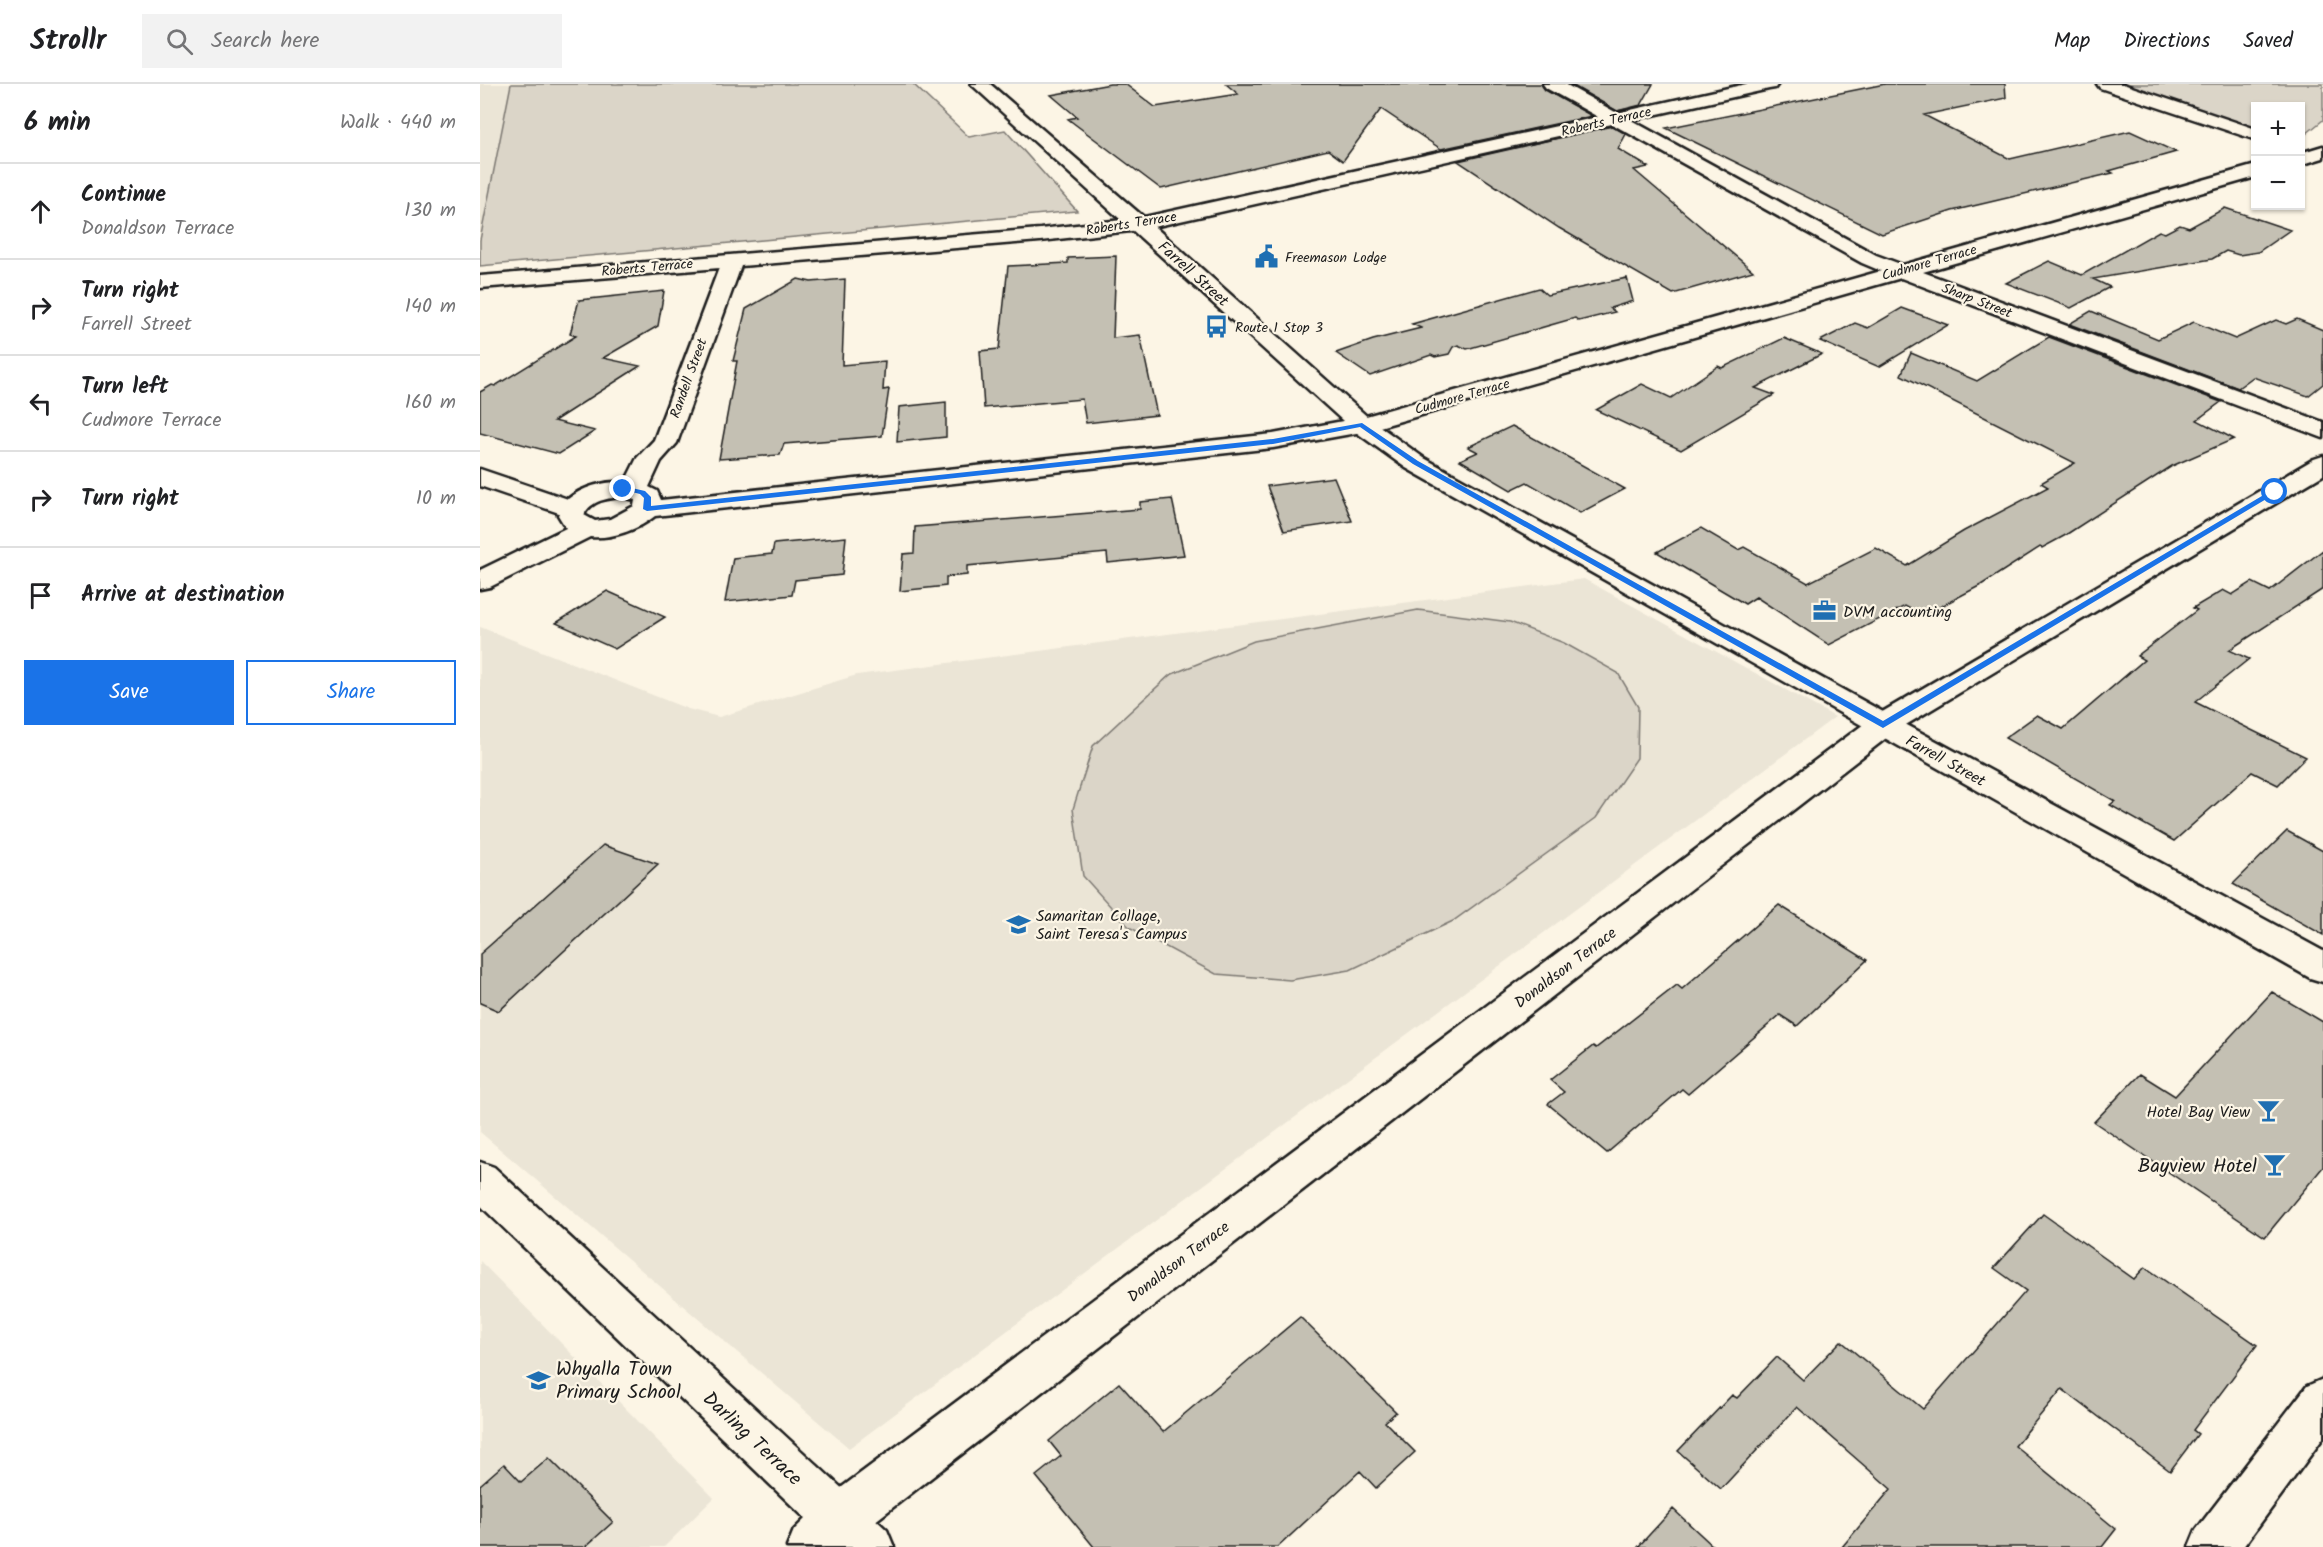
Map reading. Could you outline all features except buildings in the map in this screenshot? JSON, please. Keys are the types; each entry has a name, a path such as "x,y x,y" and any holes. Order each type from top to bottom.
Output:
{"street":[{"name":"Farrell Street","path":"982,84 1362,425 1415,463 2323,968"},
{"name":"Sharp Street","path":"1552,84 1869,259 2323,430"},
{"name":"Roberts Terrace","path":"480,282 1040,235 1140,224 1769,84"},
{"path":"2106,84 2251,133"},
{"path":"2305,148 2323,152"},
{"path":"2305,158 2323,152"},
{"name":"Cudmore Terrace","path":"580,519 588,497 599,492 623,489 641,499 1273,441 1362,425 1900,270 2251,172"},
{"name":"Randell Street","path":"641,499 650,458 665,443 733,260"},
{"name":"Donaldson Terrace","path":"840,1538 1883,725 2323,464"},
{"path":"480,477 580,519 597,529 621,525 633,520 641,499"},
{"path":"480,581 580,519"},
{"name":"Darling Terrace","path":"480,1179 840,1538"},
{"path":"2213,1547 2323,1401"}],"shaded area":[{"path":"480,84 511,84 480,240"},
{"path":"511,84 913,84 969,137 1005,130 1077,211 480,266 480,240"},
{"path":"2126,84 2323,84 2323,120 2305,135 2305,102 2251,102 2251,127"},
{"name":"Samaritan Collage, Saint Teresa's Campus","path":"1584,579 1835,717 849,1448 480,1132 480,627 688,709 719,717 857,675"},
{"path":"1418,610 1510,622 1564,643 1618,673 1638,707 1637,758 1596,818 1453,921 1350,970 1290,980 1216,974 1129,927 1083,876 1073,809 1093,746 1170,675 1254,641"},
{"name":"Whyalla Town Primary School","path":"480,1261 714,1498 664,1547 480,1547"}],"place":[{"name":"Freemason Lodge","path":"1267,257"},
{"name":"Route 1 Stop 3","path":"1217,327"},
{"name":"DVM accounting","path":"1825,611"},
{"name":"Samaritan Collage, Saint Teresa's Campus","path":"1018,924"},
{"name":"Hotel Bay View","path":"2268,1111"},
{"name":"Bayview Hotel","path":"2275,1165"},
{"name":"Whyalla Town Primary School","path":"538,1380"}],"route":[{"path":"623,489 642,492 648,497 647,509 1273,441 1362,425 1415,463 1883,725 2275,492"}]}
